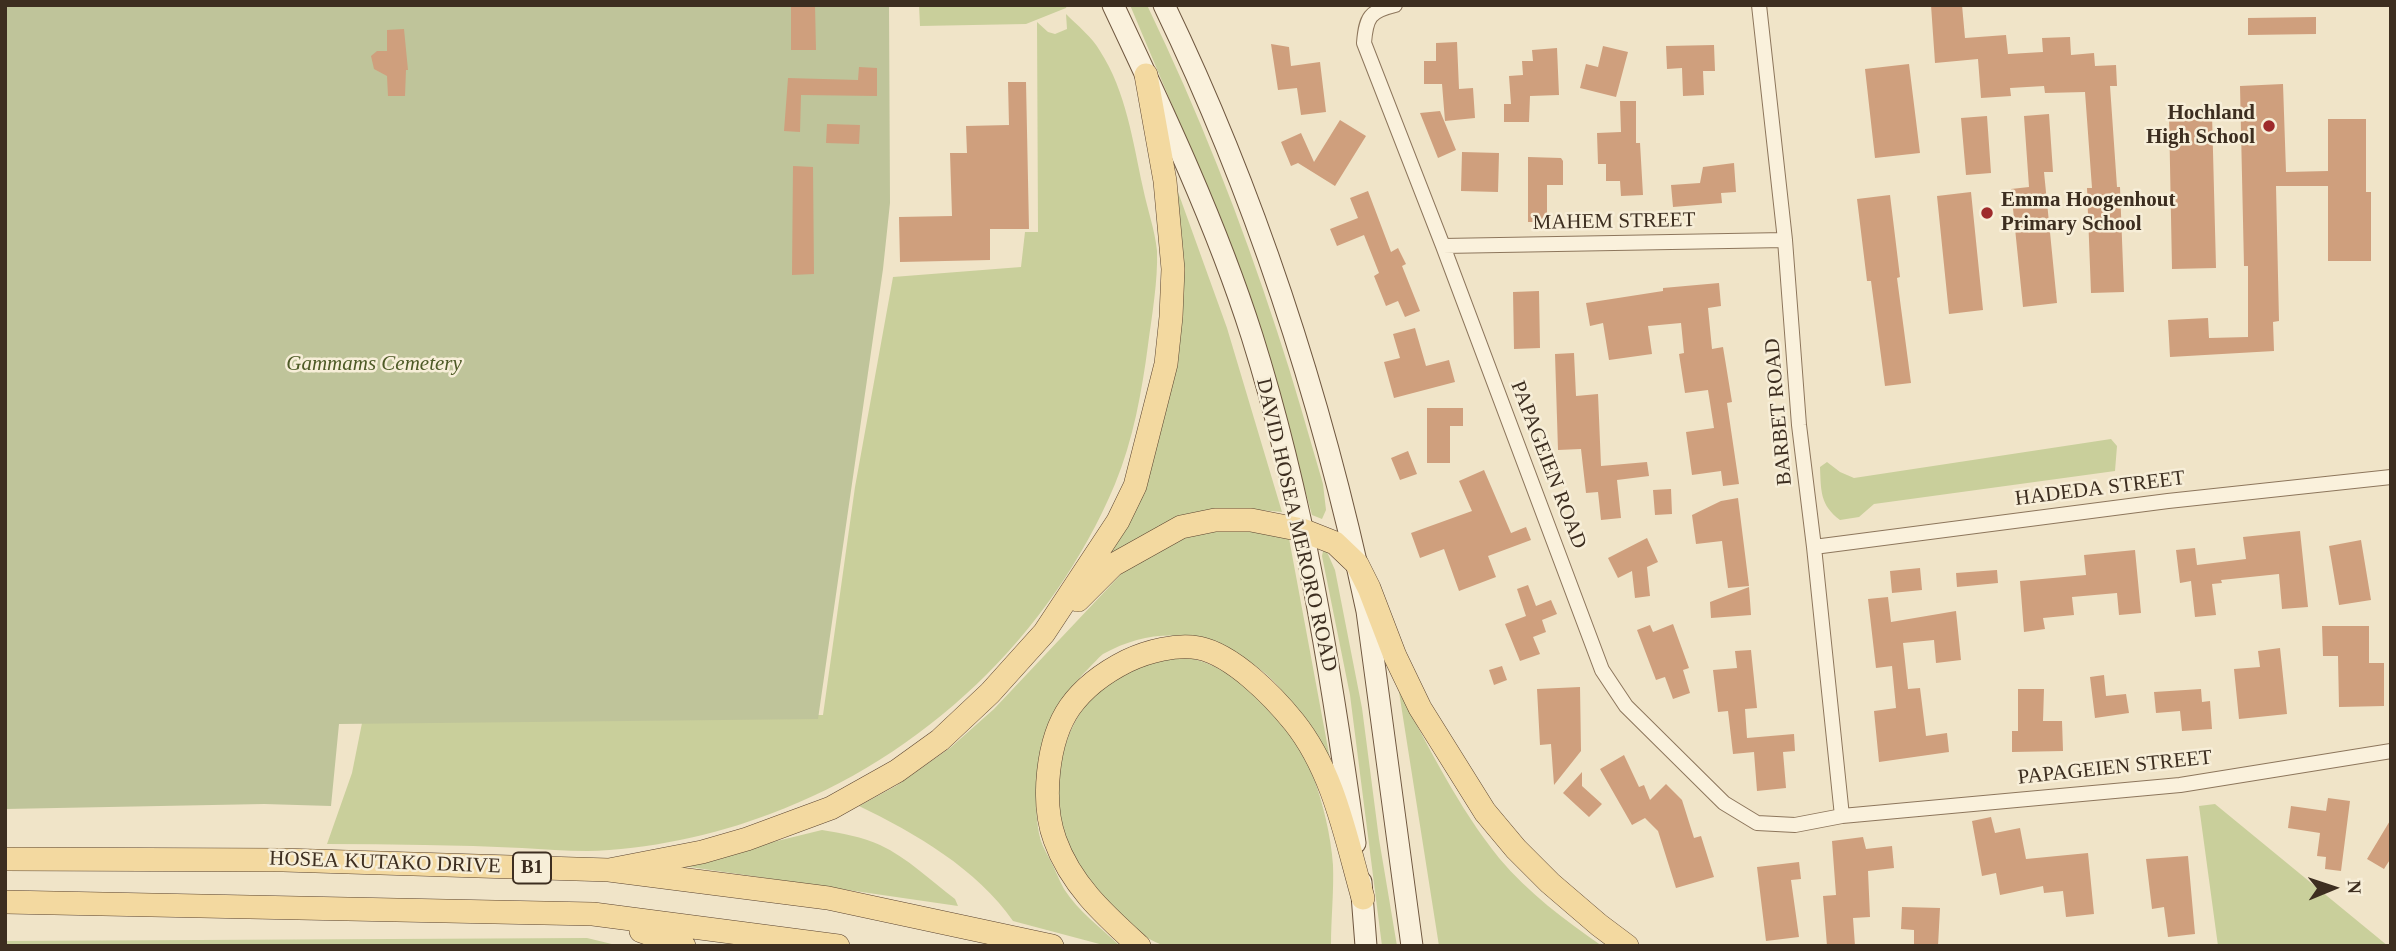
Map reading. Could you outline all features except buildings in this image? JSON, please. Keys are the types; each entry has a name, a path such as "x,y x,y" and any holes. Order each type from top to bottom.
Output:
{"main road":[{"name":"DAVID HOSEA MERORO ROAD","path":"1113,5 1206,211 1251,335 1281,438 1322,620 1363,898 1366,941"},
{"name":"DAVID HOSEA MERORO ROAD","path":"1164,5 1200,80 1289,316 1357,564 1367,611 1412,946"},
{"path":"1044,633 1118,521 1135,486 1166,365 1173,269 1165,181 1146,75"},
{"path":"609,870 736,843 831,808 897,771 940,740 990,693 1044,633 1112,565 1181,527 1215,520 1251,520 1302,530 1335,543 1357,564 1420,708 1485,812 1516,849 1550,883 1627,946"},
{"path":"1139,946 1100,910 1066,866 1054,838 1047,800 1049,767 1069,708 1089,685 1110,670 1152,651 1199,648 1221,657 1264,690 1295,724 1330,785 1363,898"},
{"name":"HOSEA KUTAKO DRIVE","path":"5,859 283,860 609,870 828,898 1052,946"},
{"name":"B1","path":"5,902 593,914 838,946"},
{"path":"593,914 684,946"}],"street":[{"name":"PAPAGEIEN ROAD","path":"1395,5 1370,15 1365,25 1364,43 1602,670 1626,706 1724,803 1757,823 1795,824 1842,816"},
{"name":"BARBET ROAD","path":"1759,5 1785,240 1799,425 1842,816"},
{"name":"MAHEM STREET","path":"1443,246 1785,240"},
{"name":"HADEDA STREET","path":"1814,547 2168,501 2391,477"},
{"name":"PAPAGEIEN STREET","path":"1842,816 2180,785 2391,751"}],"green space":[{"name":"Gammams Cemetery","path":"5,5 889,5 890,203 883,269 818,719 339,724 331,806 264,804 5,809"},
{"path":"919,5 1067,5 1066,8 1026,24 920,26"},
{"path":"1130,5 1147,5 1184,85 1233,207 1283,350 1323,484 1326,510 1322,519 1312,515 1280,400 1220,219"},
{"path":"1066,14 1097,46 1109,66 1122,100 1155,235 1157,274 1140,398 1115,484 1088,539 1056,592 1018,640 976,685 930,725 880,760 826,790 770,814 726,828 633,848 587,851 449,845 327,844 352,773 363,718 823,715 855,487 893,277 1021,267 1025,232 1038,232 1037,22 1048,32 1055,34 1067,29"},
{"path":"1178,192 1227,328 1282,512 1259,510 1101,564 1129,515 1148,470 1169,392 1179,313"},
{"path":"2111,439 2117,446 2115,471 1874,504 1859,517 1840,520 1825,503 1821,490 1820,467 1827,462 1854,478"},
{"path":"1230,529 1288,533 1332,770 1294,706 1276,683 1248,660 1228,649 1208,641 1167,635 1124,644 1103,654 1077,681 1051,724 1038,771 1037,814 1042,843 1064,889 1083,912 1120,946 1107,946 1013,921 982,885 944,854 859,806 896,786 950,748 994,709 1126,569 1185,536"},
{"path":"1323,551 1327,552 1335,570 1362,708 1379,839 1397,946 1382,946 1350,695"},
{"path":"1157,657 1189,658 1228,674 1264,702 1305,757 1323,808 1333,865 1331,946 1165,946 1127,923 1081,872 1062,833 1058,815 1058,779 1066,744 1081,711 1105,684 1123,672"},
{"path":"1399,692 1458,798 1499,858 1535,894 1602,946 1439,946"},
{"path":"2215,804 2388,946 2218,946 2199,806"},
{"path":"822,830 873,842 890,850 955,899 958,906 683,866"},
{"path":"587,938 620,946 5,946 5,941"}],"place":[{"name":"Hochland High School","path":"2269,126"},
{"name":"Emma Hoogenhout Primary School","path":"1987,213"}]}
